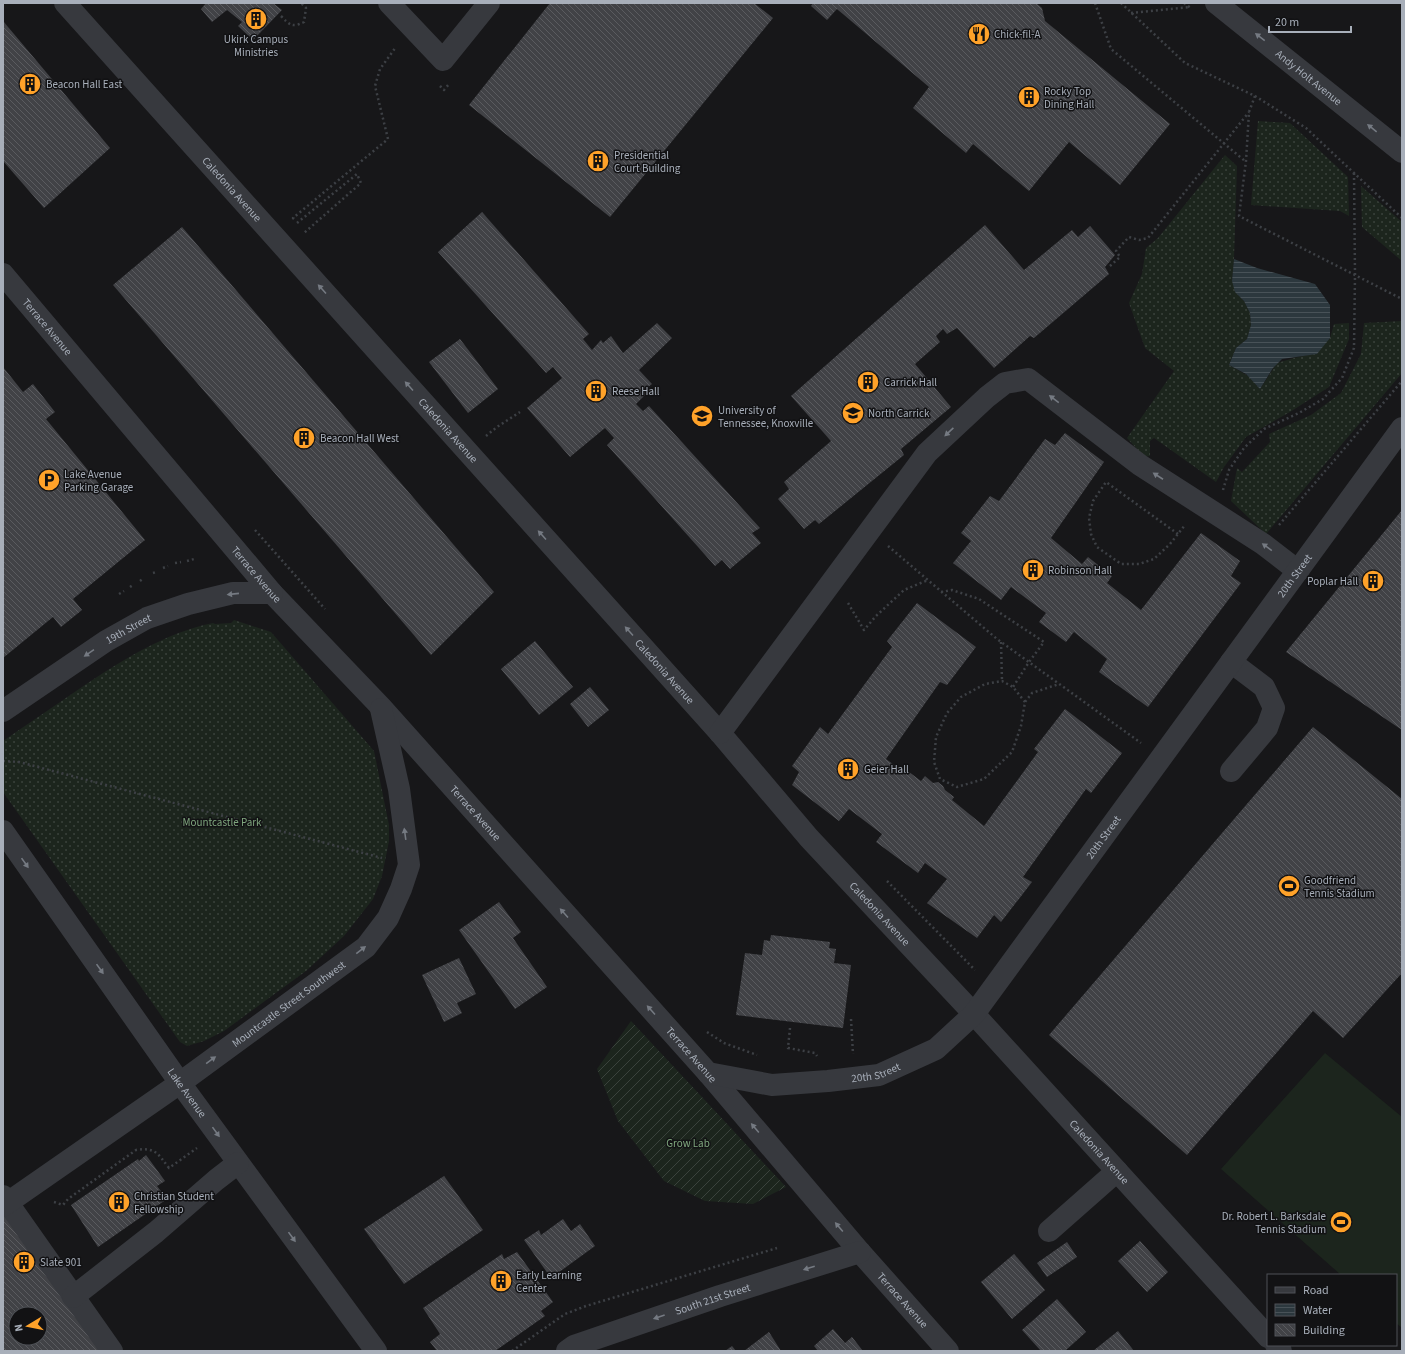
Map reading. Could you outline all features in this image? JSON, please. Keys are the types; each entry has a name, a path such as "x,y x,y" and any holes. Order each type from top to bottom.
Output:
{"street":[{"name":"Caledonia Avenue","path":"65,3 720,733 809,838 974,1014 1267,1336"},
{"path":"388,3 443,60 489,3"},
{"name":"Andy Holt Avenue","path":"1217,3 1402,152"},
{"name":"Terrace Avenue","path":"5,280 272,593 381,708 708,1073 860,1252 948,1351"},
{"path":"720,733 926,453 987,397 1005,383 1028,379 1140,465 1263,544 1298,571"},
{"name":"20th Street","path":"708,1073 772,1084 828,1081 879,1075 936,1049 974,1014 1402,428"},
{"name":"19th Street","path":"3,711 106,641 147,618 188,604 233,593 272,593"},
{"path":"1231,662 1264,687 1274,708 1267,728 1231,771"},
{"name":"Mountcastle Street Southwest","path":"5,1202 36,1183 180,1083 366,947 388,918 401,889 409,865 399,789 381,708"},
{"name":"Lake Avenue","path":"3,831 180,1083 376,1351"},
{"path":"73,1297 156,1232 238,1163"},
{"path":"1049,1231 1117,1171"},
{"path":"5,1202 112,1351"},
{"name":"South 21st Street","path":"567,1351 574,1346 720,1296 860,1252"}],"path":[{"path":"281,16 289,24 296,26 304,22 306,8 301,3"},
{"path":"1095,3 1111,49 1246,161"},
{"path":"1121,3 1130,13 1185,62 1255,96 1306,128 1402,218"},
{"path":"1130,13 1217,3"},
{"path":"290,254 307,241 302,235 362,183 357,174 296,224 293,218 388,139 375,86 380,69 399,42"},
{"path":"1110,266 1120,257 1116,251 1130,237 1139,240 1148,238 1225,144 1249,112 1255,96"},
{"path":"1249,112 1246,161 1239,216 1402,299"},
{"path":"1222,495 1229,470 1244,448 1264,429 1299,413 1323,399 1342,378 1354,348 1354,173"},
{"path":"1263,544 1402,381"},
{"path":"470,454 474,446 497,427 520,412"},
{"path":"1106,482 1178,534 1154,559 1138,564 1121,564 1097,547 1091,534 1089,518 1093,501 1106,482"},
{"path":"250,525 329,614"},
{"path":"869,531 1001,642 1146,747"},
{"path":"187,561 194,560"},
{"path":"175,563 181,562"},
{"path":"163,568 168,566"},
{"path":"152,573 156,572"},
{"path":"140,581 144,578"},
{"path":"834,579 864,630 876,616 904,590 928,580"},
{"path":"941,592 952,590 979,599 1044,642 1013,686"},
{"path":"118,594 124,591"},
{"path":"1001,642 1002,681"},
{"path":"1025,702 1013,686 1002,681 985,684 961,697 947,713 936,737 934,762 940,779 957,787 984,779 1012,752 1021,726 1025,702 1032,693 1059,684"},
{"path":"3,761 19,762 409,865"},
{"path":"851,1019 854,1058"},
{"path":"790,1028 788,1048 814,1053 820,1059"},
{"path":"705,1031 724,1043 764,1057"},
{"path":"36,1183 51,1201 63,1205 68,1199 136,1150 147,1149 156,1152 169,1168 216,1133"},
{"path":"512,1351 565,1314 579,1308 777,1248"}],"green space":[{"path":"1258,121 1290,123 1348,177 1349,216 1340,211 1251,205"},
{"path":"1225,155 1237,166 1232,281 1238,295 1244,301 1250,313 1251,325 1247,339 1236,348 1229,365 1248,376 1260,389 1277,363 1317,353 1330,338 1334,324 1349,323 1349,339 1329,387 1290,412 1246,437 1224,467 1216,482 1154,438 1150,441 1150,456 1144,457 1127,438 1174,371 1145,348 1129,303 1142,274 1146,248 1158,238"},
{"path":"1361,186 1402,222 1402,261 1362,227"},
{"path":"1402,321 1402,373 1266,534 1231,501 1237,468 1242,472 1270,442 1269,434 1311,415 1341,393 1361,354 1364,323"},
{"name":"Mountcastle Park","path":"234,620 271,632 374,751 389,825 389,841 382,876 373,899 344,936 306,971 224,1031 204,1041 187,1046 180,1042 3,792 3,741 95,679 143,649 195,628 213,623 231,623"},
{"name":"Grow Lab","path":"631,1021 786,1187 753,1204 705,1201 664,1181 618,1121 597,1069"},
{"name":"Dr. Robert L. Barksdale Tennis Stadium","path":"1325,1053 1402,1117 1402,1328 1397,1324 1397,1274 1340,1274 1221,1169"}],"water":[{"path":"1234,259 1257,268 1315,284 1330,305 1330,338 1317,354 1282,359 1273,368 1260,389 1246,374 1229,365 1236,348 1247,339 1251,325 1250,313 1244,301 1235,292 1232,281"}],"building":[{"name":"Ukirk Campus Ministries","path":"206,3 273,3 282,10 253,40 238,26 242,22 227,10 212,22 201,9"},
{"name":"Presidential Court Building","path":"550,3 754,3 773,18 610,217 469,105"},
{"name":"Rocky Top Dining Hall","path":"813,3 1036,3 1042,8 1045,21 1170,124 1120,185 1069,142 1029,191 973,144 966,153 913,108 929,87 837,9 827,20 811,6"},
{"name":"Beacon Hall East","path":"3,21 110,148 44,208 3,161"},
{"name":"Reese Hall","path":"482,212 589,334 583,339 592,350 601,340 603,343 611,336 623,353 657,323 672,338 639,370 652,384 644,390 647,393 636,404 643,411 649,406 760,528 752,533 761,543 730,569 722,560 715,566 607,445 614,438 605,428 570,457 527,408 562,378 553,367 546,373 438,252"},
{"name":"Carrick Hall","path":"985,225 1024,270 1072,230 1078,237 1090,226 1115,255 1105,267 1109,274 1034,338 1030,336 994,368 957,328 947,334 943,329 936,336 940,342 915,364 951,407 901,449 904,455 819,524 815,520 804,529 778,499 789,489 784,482 831,441 791,396"},
{"name":"Beacon Hall West","path":"182,227 494,592 431,655 113,285"},
{"path":"460,339 498,389 468,413 429,362"},
{"name":"Lake Avenue Parking Garage","path":"3,367 23,392 33,384 55,412 46,419 145,540 73,599 82,610 61,627 53,617 3,658"},
{"name":"Robinson Hall","path":"1065,433 1104,462 1051,538 1082,564 1088,557 1112,576 1107,583 1141,610 1201,533 1240,561 1231,576 1241,583 1148,707 1099,672 1107,659 1074,632 1066,642 1039,622 1046,613 1011,587 1001,600 953,563 971,541 961,533 990,496 999,501 1045,439 1055,445"},
{"name":"Poplar Hall","path":"1402,510 1402,730 1286,652"},
{"name":"Geier Hall","path":"917,603 976,647 947,685 940,682 886,759 908,775 909,772 921,781 925,776 933,783 938,782 954,797 952,800 984,826 1038,752 1034,749 1065,709 1122,753 1091,793 1086,789 1023,877 1032,882 1001,922 994,915 977,938 927,903 947,879 925,863 918,873 876,842 882,834 849,809 839,821 792,785 799,772 792,766 820,727 828,734 892,647 887,641"},
{"path":"535,641 573,687 539,715 501,669"},
{"path":"590,687 609,710 588,727 570,704"},
{"name":"Goodfriend Tennis Stadium","path":"1313,727 1402,799 1402,973 1343,1038 1313,1011 1187,1155 1049,1035"},
{"path":"499,902 521,932 513,938 547,987 515,1009 459,930"},
{"path":"771,935 830,942 829,948 836,949 834,963 851,965 843,1028 736,1015 745,953 762,955 764,940 770,941"},
{"path":"459,958 476,994 457,1003 462,1013 444,1022 422,975"},
{"name":"Christian Student Fellowship","path":"146,1155 165,1181 157,1186 167,1199 98,1247 71,1205"},
{"path":"444,1176 483,1230 404,1284 364,1229"},
{"name":"Slate 901","path":"3,1210 103,1351 3,1351"},
{"path":"563,1219 571,1231 580,1224 595,1246 551,1278 524,1240 539,1230 541,1235"},
{"path":"1140,1241 1168,1272 1147,1292 1118,1261"},
{"path":"1067,1242 1077,1257 1047,1277 1037,1263"},
{"name":"Early Learning Center","path":"517,1252 553,1302 541,1311 545,1316 495,1351 437,1351 430,1342 440,1334 423,1308 502,1254 504,1259"},
{"path":"1014,1254 1045,1290 1012,1319 981,1282"},
{"path":"1057,1299 1086,1332 1065,1351 1041,1351 1022,1330"},
{"path":"833,1329 845,1343 852,1337 863,1351 818,1351 814,1346"},
{"path":"1118,1331 1134,1351 1093,1351"},
{"path":"769,1332 781,1351 744,1351"},
{"path":"732,1346 736,1351 725,1351"}],"place":[{"name":"Ukirk Campus Ministries","path":"256,19"},
{"name":"Chick-fil-A","path":"979,34"},
{"name":"Beacon Hall East","path":"30,84"},
{"name":"Rocky Top Dining Hall","path":"1029,97"},
{"name":"Presidential Court Building","path":"598,161"},
{"name":"Carrick Hall","path":"868,382"},
{"name":"Reese Hall","path":"596,391"},
{"name":"North Carrick","path":"853,413"},
{"name":"University of Tennessee, Knoxville","path":"702,416"},
{"name":"Beacon Hall West","path":"304,438"},
{"name":"Lake Avenue Parking Garage","path":"49,480"},
{"name":"Robinson Hall","path":"1033,570"},
{"name":"Poplar Hall","path":"1373,581"},
{"name":"Geier Hall","path":"848,769"},
{"name":"Goodfriend Tennis Stadium","path":"1289,886"},
{"name":"Christian Student Fellowship","path":"119,1202"},
{"name":"Dr. Robert L. Barksdale Tennis Stadium","path":"1341,1222"},
{"name":"Slate 901","path":"24,1262"},
{"name":"Early Learning Center","path":"501,1281"}]}
